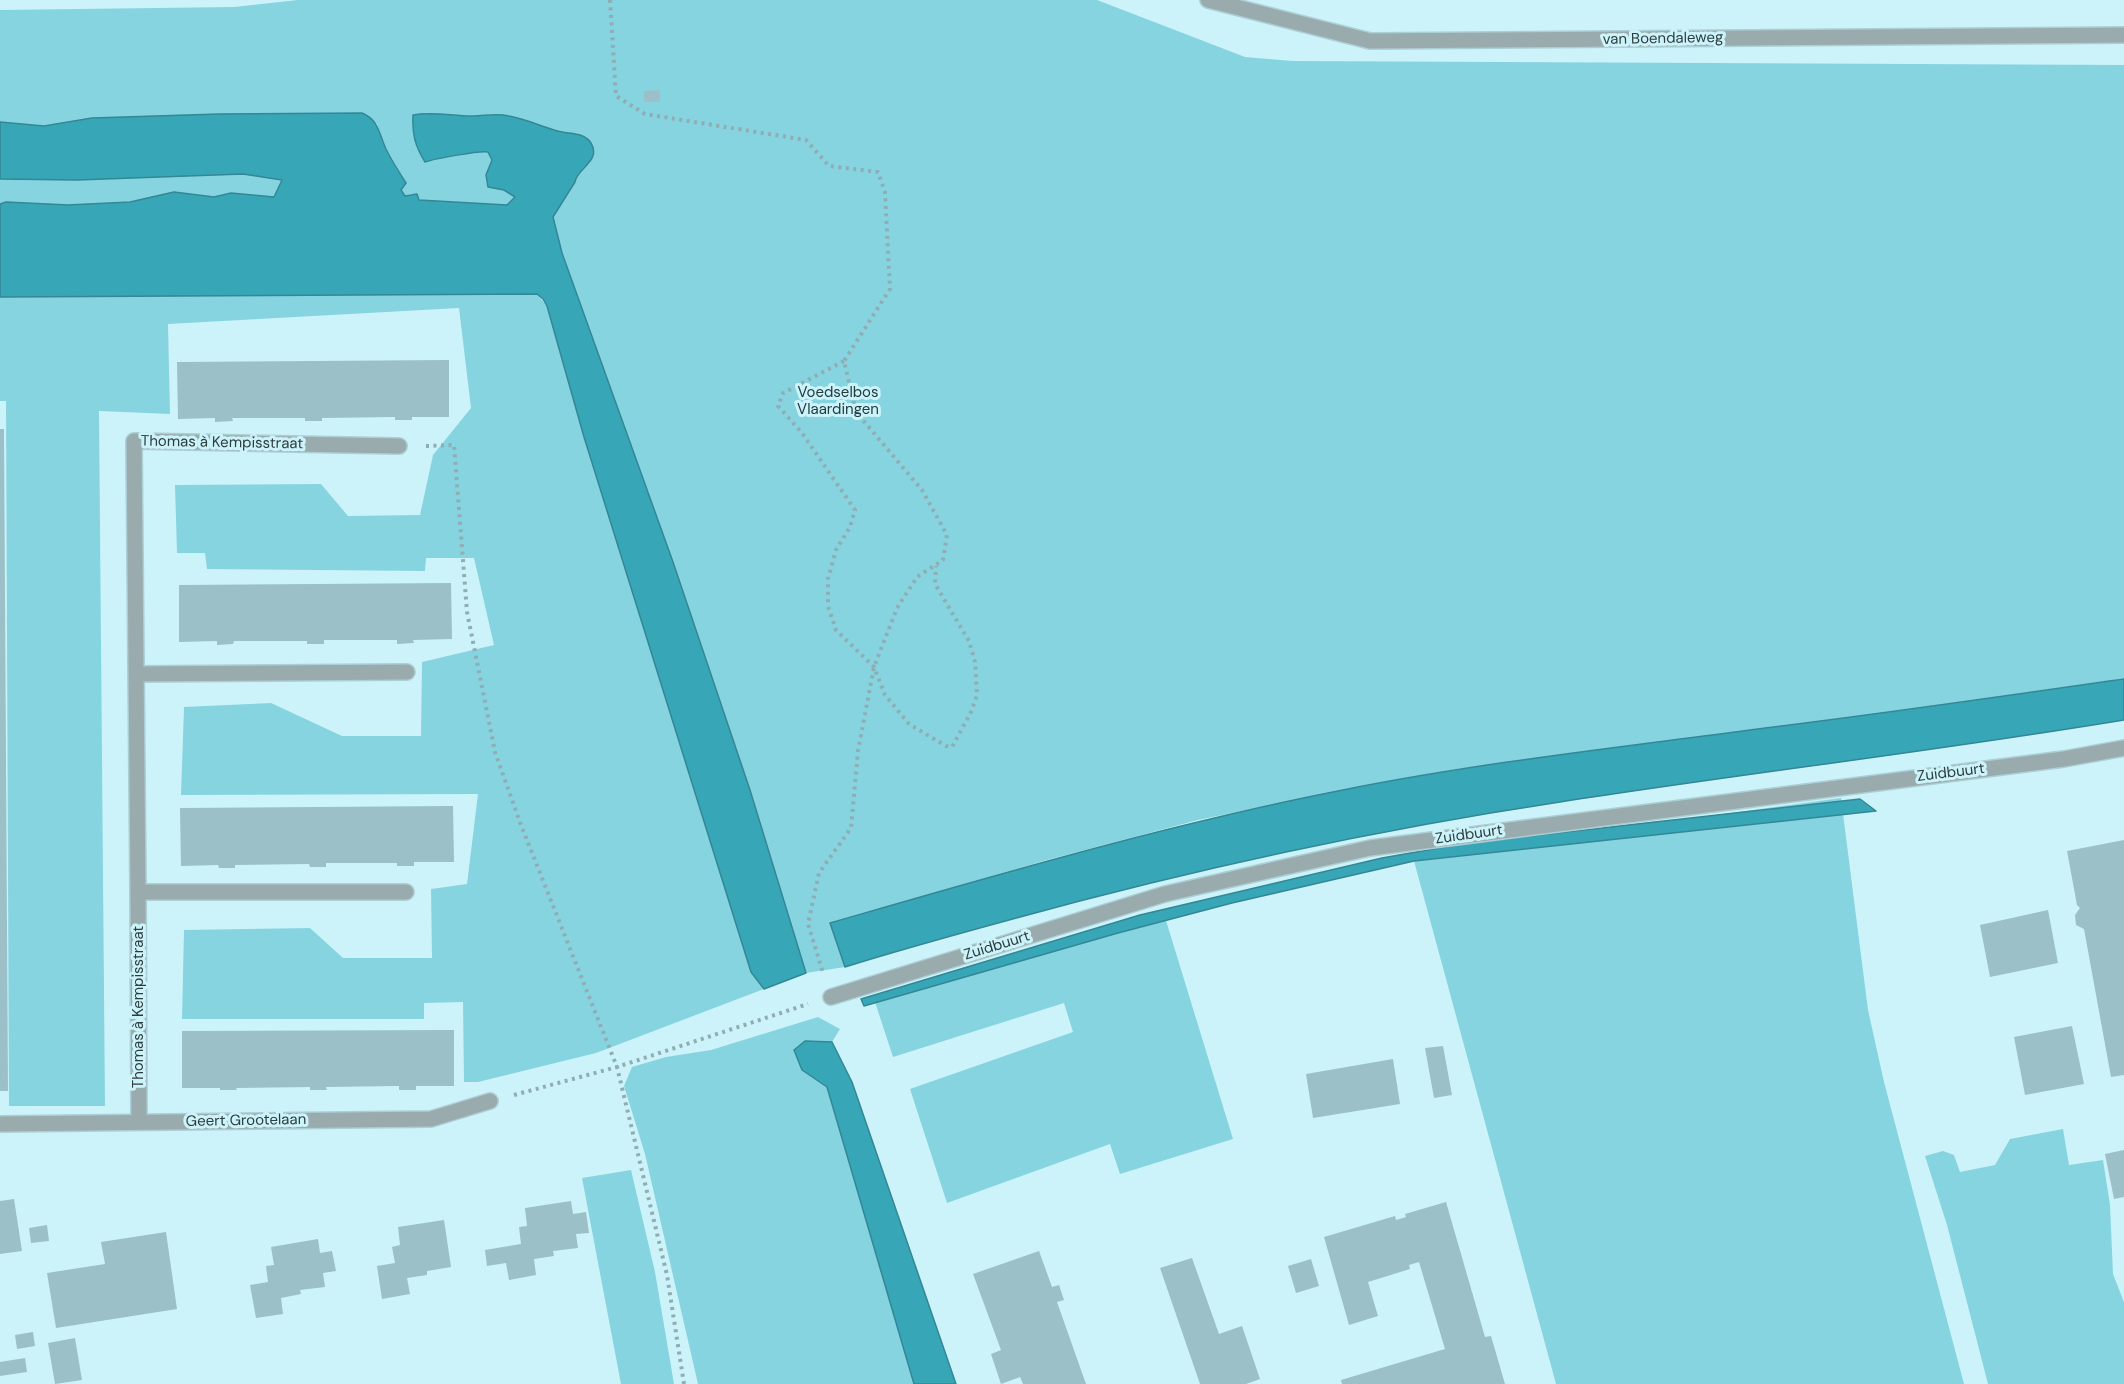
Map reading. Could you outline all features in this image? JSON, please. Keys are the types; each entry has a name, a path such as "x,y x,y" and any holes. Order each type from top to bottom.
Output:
{"street":[{"name":"van Boendaleweg","path":"1208,0 1370,41 2124,35"},
{"name":"Thomas à Kempisstraat","path":"139,1122 134,441 399,446"},
{"path":"136,674 406,672"},
{"name":"Zuidbuurt","path":"831,997 1165,894 1370,848 2064,759 2124,748"},
{"path":"138,892 406,892"},
{"name":"Geert Grootelaan","path":"0,1124 431,1119 490,1101"}],"path":[{"path":"610,0 616,96 645,114 806,140 829,166 878,172 885,192 890,289 844,361 783,393 778,406 802,433 855,510 850,527 836,550 828,579 828,606 836,630 874,667 885,695 909,724 946,746 952,747 972,712 977,695 975,662 969,641 935,584 936,565"},
{"path":"490,1101 617,1067 831,997 808,924 819,873 851,828 858,751 874,667 897,608 917,577 944,560 947,535 922,490 856,412 844,361"},
{"path":"399,446 454,445 467,612 495,752 521,825 617,1067 667,1275 684,1384"}],"green space":[{"name":"Voedselbos Vlaardingen","path":"298,0 1097,0 1245,57 1293,61 2124,65 2124,679 1917,709 1457,769 1198,820 1047,860 831,923 845,967 806,973 750,790 673,562 562,253 553,217 575,183 575,177 590,163 592,144 585,137 510,116 424,113 425,162 468,153 488,152 492,160 486,175 515,197 508,206 418,200 412,194 405,196 401,190 406,183 386,148 377,124 362,113 92,118 44,126 0,122 0,10 234,7"},
{"path":"243,174 282,179 274,197 231,193 214,197 174,192 130,202 68,205 0,204 0,179 77,180"},
{"path":"537,294 547,306 584,437 751,972 764,989 596,1053 478,1082 464,1082 463,1002 424,1003 424,1019 182,1019 184,930 310,928 343,958 432,958 431,889 467,884 478,794 181,795 184,707 271,703 342,736 421,736 422,662 494,645 474,558 426,558 425,571 207,569 205,553 177,553 175,485 321,484 348,516 420,515 433,455 471,408 459,308 168,324 170,414 99,411 105,1106 9,1106 6,401 0,401 0,297"},
{"path":"1841,798 1868,1010 1884,1082 1964,1384 1556,1384 1414,861 1605,830"},
{"path":"1164,914 1233,1139 1120,1174 1110,1144 947,1203 910,1089 1073,1032 1064,1003 893,1057 874,999"},
{"path":"818,1017 840,1029 832,1042 805,1041 802,1070 827,1087 914,1384 698,1384 645,1154 624,1086 632,1067 666,1057 711,1050"},
{"path":"2063,1129 2069,1165 2103,1160 2110,1205 2113,1274 2124,1302 2124,1384 1988,1384 1947,1225 1925,1156 1943,1151 1954,1155 1960,1172 1995,1165 2010,1139"},
{"path":"631,1170 655,1272 674,1384 621,1384 582,1178"}],"shaded area":[{"path":"362,113 372,119 378,128 388,153 406,183 401,190 405,196 417,194 419,200 507,205 515,197 504,190 488,187 486,175 492,160 488,152 467,153 425,162 415,140 413,115 428,113 472,116 504,115 582,136 591,143 594,149 591,160 576,177 553,217 562,253 673,562 750,790 806,973 764,989 751,972 543,299 537,294 0,297 0,204 6,202 68,205 130,202 174,192 214,197 231,193 274,197 282,180 243,174 77,180 0,179 0,122 44,126 92,118"},
{"path":"2124,679 2124,720 1560,802 1352,838 1145,884 845,967 830,923 1149,834 1278,803 1394,780 1546,757"},
{"path":"1860,799 1876,811 1414,861 1232,903 1118,933 864,1006 861,999 1140,915 1382,858 1468,843"},
{"path":"805,1041 832,1042 852,1082 956,1384 914,1384 827,1087 802,1070 794,1050"}],"building":[{"path":"660,90 660,102 644,102 644,91"},
{"path":"449,360 449,417 412,417 412,420 395,420 395,417 322,418 322,421 305,421 305,418 232,418 233,421 215,422 215,418 178,419 177,362"},
{"path":"0,429 4,429 8,1091 0,1091"},
{"path":"451,583 452,639 413,640 414,643 397,644 397,640 324,640 324,644 307,644 307,641 234,641 233,644 217,645 217,641 179,642 179,585"},
{"path":"453,806 454,862 414,862 414,866 397,866 397,863 326,863 326,867 310,867 309,864 235,865 235,868 219,868 218,865 181,866 180,808"},
{"path":"2124,840 2124,1075 2111,1077 2084,929 2076,925 2075,915 2080,908 2077,905 2067,851"},
{"path":"2048,910 2058,963 1990,977 1980,925"},
{"path":"2072,1026 2084,1084 2025,1095 2014,1037"},
{"path":"454,1030 454,1086 416,1086 416,1090 399,1090 399,1086 326,1087 327,1090 310,1090 310,1087 236,1088 237,1090 182,1088 182,1031"},
{"path":"1443,1046 1452,1095 1434,1098 1425,1048"},
{"path":"1393,1059 1400,1104 1313,1118 1306,1074"},
{"path":"2124,1150 2124,1197 2114,1199 2105,1154"},
{"path":"14,1199 22,1251 0,1254 0,1201"},
{"path":"571,1201 573,1214 586,1212 589,1233 576,1234 578,1248 553,1251 554,1256 534,1259 536,1275 509,1280 506,1263 487,1266 485,1250 521,1244 519,1227 527,1226 525,1208"},
{"path":"1446,1202 1485,1337 1491,1336 1505,1384 1342,1384 1341,1380 1445,1349 1419,1262 1409,1265 1410,1269 1368,1282 1378,1316 1349,1325 1324,1237 1395,1216 1396,1220 1406,1217 1405,1214"},
{"path":"444,1220 451,1267 427,1271 427,1275 407,1278 410,1294 382,1299 377,1266 395,1263 392,1247 400,1245 398,1227"},
{"path":"47,1225 49,1241 31,1243 29,1228"},
{"path":"166,1232 177,1309 56,1328 47,1273 105,1264 101,1242"},
{"path":"318,1239 320,1253 332,1251 336,1271 323,1273 325,1287 300,1290 301,1294 281,1298 283,1314 256,1318 250,1285 268,1282 266,1266 274,1265 271,1247"},
{"path":"1039,1251 1052,1287 1059,1285 1064,1300 1057,1302 1086,1384 1023,1384 1020,1377 1001,1384 991,1354 1001,1350 973,1274"},
{"path":"1192,1258 1219,1334 1242,1326 1260,1379 1246,1384 1200,1384 1160,1268"},
{"path":"1311,1259 1319,1286 1296,1293 1288,1266"},
{"path":"33,1332 35,1346 17,1349 15,1335"},
{"path":"75,1338 82,1380 55,1384 48,1343"},
{"path":"25,1358 27,1372 0,1376 0,1362"}]}
